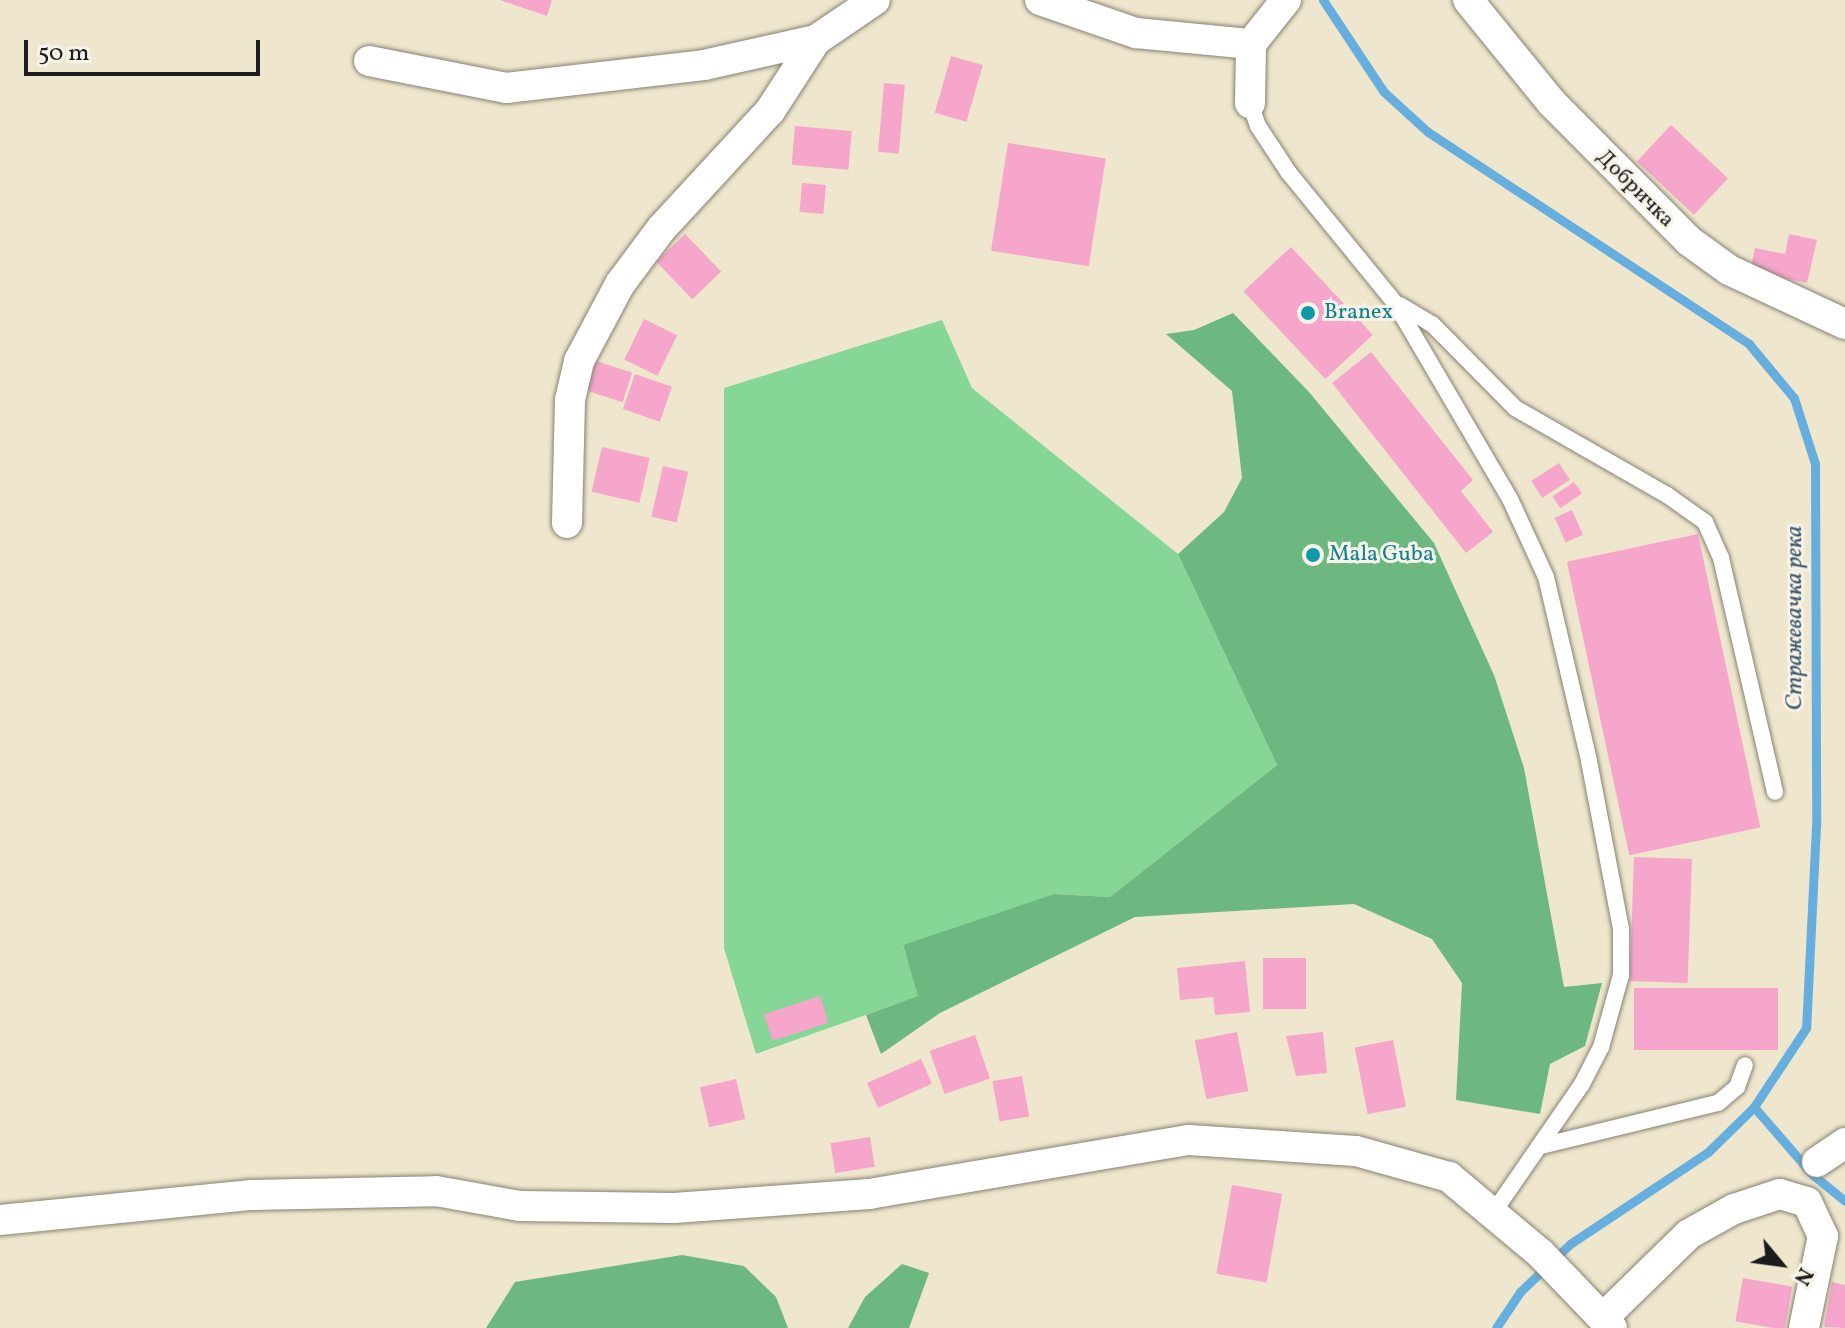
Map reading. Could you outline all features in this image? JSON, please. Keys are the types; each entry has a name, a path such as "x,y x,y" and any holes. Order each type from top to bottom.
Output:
{"street":[{"path":"369,61 440,79 506,88 704,65 816,40 875,0"},
{"path":"1040,0 1136,33 1251,44"},
{"path":"1250,103 1251,44 1286,0"},
{"name":"Добричка","path":"1468,0 1510,57 1572,125 1689,241 1729,270 1845,324"},
{"path":"567,523 570,400 593,330 661,229 770,111 816,40"},
{"path":"0,1220 267,1194 436,1191 520,1206 734,1204 869,1194 1189,1140 1356,1151 1406,1161 1449,1177 1540,1253 1608,1322 1689,1234 1802,1179 1845,1143"},
{"path":"1802,1179 1807,1202 1817,1214 1824,1248 1804,1328"}],"lane":[{"path":"1250,103 1258,126 1289,173 1395,303 1510,499 1546,577 1617,899 1621,975 1608,1026 1582,1084 1493,1213"},
{"path":"1395,303 1432,324 1515,408 1667,495 1705,522 1721,558 1775,792"},
{"path":"1541,1146 1718,1103 1737,1087 1745,1065"}],"green space":[{"path":"1233,313 1309,392 1434,543 1494,675 1524,768 1564,987 1602,983 1585,1046 1550,1064 1540,1114 1456,1100 1462,983 1432,939 1354,904 1135,917 940,1013 881,1054 866,1015 918,996 903,945 1054,894 1110,897 1277,765 1178,554 1224,512 1242,478 1232,391 1166,334 1194,330"},
{"path":"942,320 972,388 1178,554 1277,765 1110,897 1054,894 903,946 919,996 756,1054 724,948 724,388"},
{"path":"682,1255 744,1266 776,1297 788,1328 486,1328 515,1282"},
{"path":"902,1264 929,1273 909,1328 848,1328 865,1297"}],"building":[{"path":"500,0 552,0 547,16"},
{"path":"951,56 983,65 966,122 935,113"},
{"path":"884,83 905,85 899,154 878,152"},
{"path":"1671,125 1728,178 1694,215 1637,162"},
{"path":"795,126 852,131 848,170 792,165"},
{"path":"1008,143 1106,158 1089,266 991,251"},
{"path":"802,183 826,185 823,214 799,212"},
{"path":"685,234 721,271 692,299 656,262"},
{"path":"1789,234 1817,240 1807,283 1750,271 1755,248 1785,254"},
{"name":"Branex","path":"1291,247 1373,335 1325,379 1243,291"},
{"path":"644,319 677,335 658,376 624,359"},
{"path":"1371,352 1473,480 1461,491 1493,532 1466,553 1332,383"},
{"path":"596,361 632,373 623,402 586,390"},
{"path":"635,374 672,387 660,422 623,409"},
{"path":"602,447 650,458 639,503 592,492"},
{"path":"1559,463 1570,480 1542,498 1531,481"},
{"path":"663,466 688,472 677,523 651,517"},
{"path":"1574,482 1582,494 1560,508 1552,497"},
{"path":"1572,510 1583,535 1566,542 1555,518"},
{"path":"1698,534 1760,827 1629,855 1567,562"},
{"path":"1634,857 1692,859 1688,983 1630,981"},
{"path":"1263,958 1306,958 1306,1009 1263,1009"},
{"path":"1245,961 1250,1012 1215,1015 1213,997 1180,1000 1177,968"},
{"path":"1634,988 1778,988 1778,1050 1634,1050"},
{"path":"820,996 829,1023 773,1041 764,1014"},
{"path":"1237,1032 1248,1091 1206,1099 1195,1040"},
{"path":"1323,1032 1327,1073 1296,1076 1286,1036"},
{"path":"975,1035 990,1078 945,1094 930,1051"},
{"path":"1393,1040 1406,1107 1368,1114 1355,1047"},
{"path":"921,1059 932,1084 878,1108 867,1083"},
{"path":"1022,1076 1029,1116 1000,1122 992,1081"},
{"path":"736,1079 745,1119 709,1127 700,1087"},
{"path":"870,1137 875,1167 835,1173 830,1143"},
{"path":"1232,1185 1282,1194 1267,1282 1216,1274"},
{"path":"1743,1278 1792,1287 1785,1328 1735,1321"},
{"path":"1832,1282 1845,1285 1845,1328 1824,1327"}],"waterway":[{"name":"Стражевачка река","path":"1323,0 1384,92 1428,132 1749,344 1794,398 1815,464 1816,826 1806,1028 1754,1107 1708,1152 1570,1244 1520,1292 1496,1328"},
{"path":"1754,1107 1813,1175 1845,1201"}],"place":[{"name":"Branex","path":"1308,313"},
{"name":"Mala Guba","path":"1313,555"}]}
